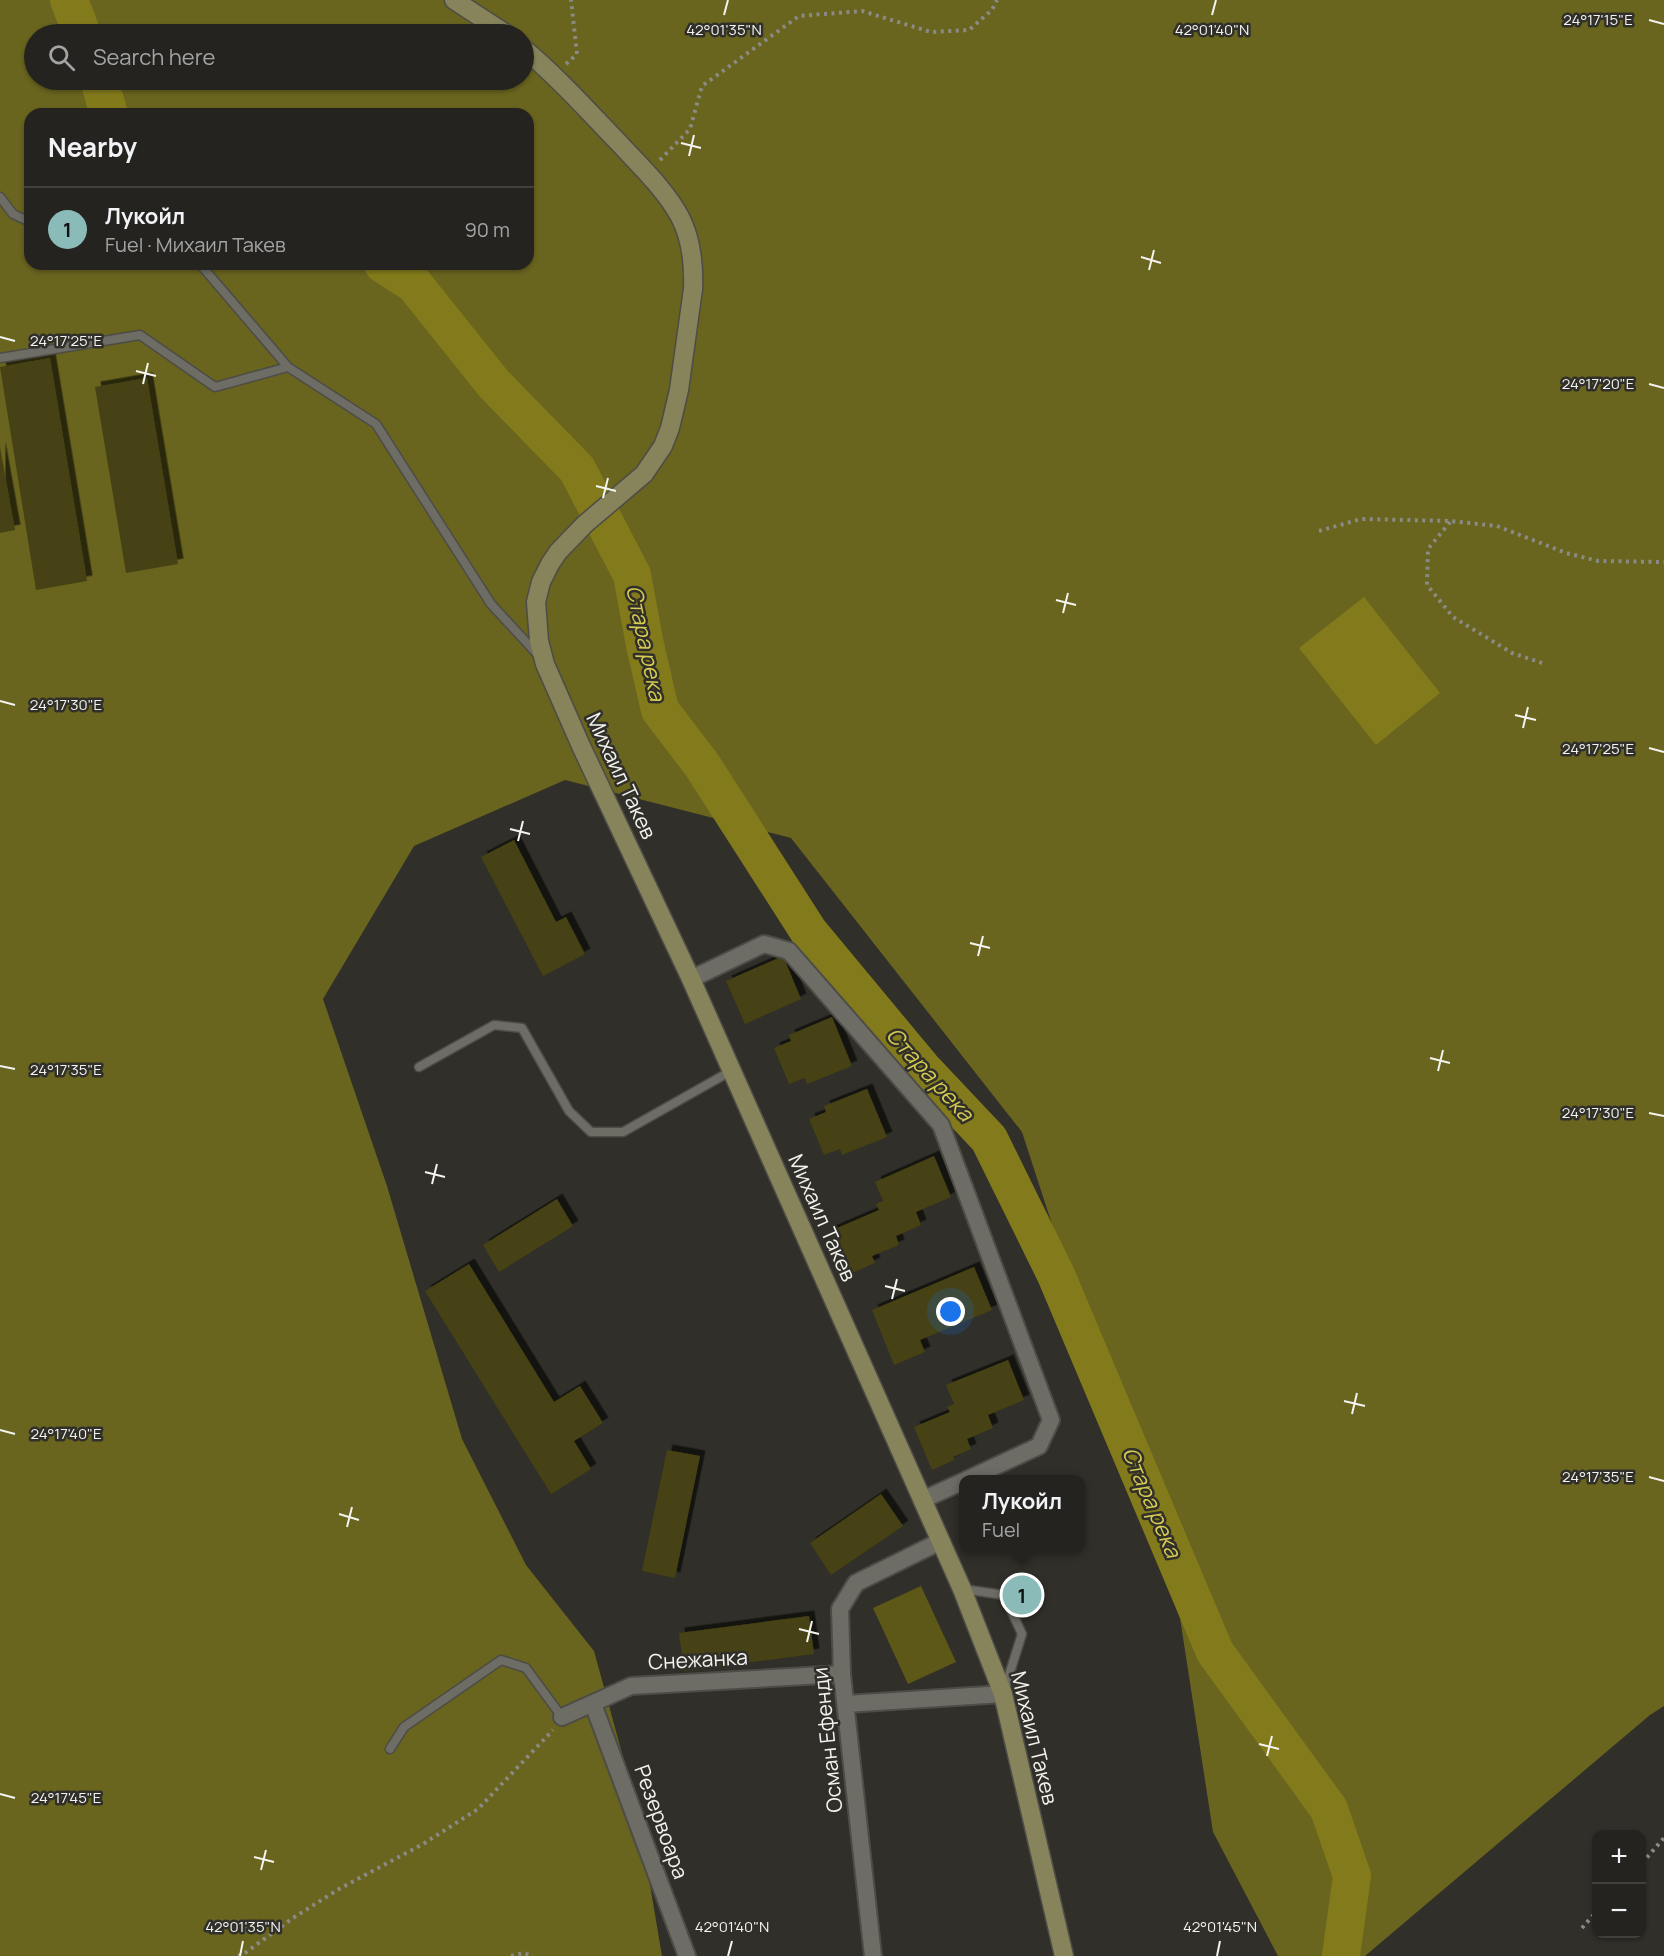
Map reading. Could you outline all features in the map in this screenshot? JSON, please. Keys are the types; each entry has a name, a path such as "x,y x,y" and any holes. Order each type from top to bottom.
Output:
{"main road":[{"path":"454,0 491,24"},
{"name":"Михаил Такев","path":"534,58 647,174 672,204 687,234 693,260 693,289 679,390 670,428 663,446 644,474 585,524 558,552 541,582 536,602 536,622 545,663 581,746 732,1070 962,1589 1003,1694 1064,1956"}],"street":[{"path":"691,979 764,944 789,951 941,1125 1051,1420 1039,1446 976,1475"},
{"path":"922,1500 959,1483"},
{"name":"Осман Ефенди","path":"873,1956 842,1674 840,1609 856,1583 941,1540"},
{"name":"Снежанка","path":"566,1716 631,1686 842,1674"},
{"path":"846,1704 1003,1694"},
{"name":"Резервоара","path":"592,1704 687,1956"}],"lane":[{"path":"0,197 13,214 24,219"},
{"path":"205,270 288,367 376,424 492,604 545,663"},
{"path":"0,358 141,334 215,387 288,367"},
{"path":"419,1067 494,1025 522,1028 569,1111 591,1132 623,1132 732,1070"},
{"path":"962,1589 1004,1595 1022,1634 1003,1694"},
{"path":"390,1749 404,1728 501,1660 526,1668 566,1716"}],"path":[{"path":"554,76 577,54 571,0"},
{"path":"647,174 690,129 702,86 799,16 862,10 931,32 969,30 992,10 997,0"},
{"path":"1319,531 1361,519 1451,521 1497,526 1566,553 1598,561 1664,562"},
{"path":"1451,521 1428,549 1427,585 1453,617 1512,653 1542,663"},
{"path":"238,1956 339,1888 423,1844 478,1809 566,1716"},
{"path":"1646,1858 1664,1838"},
{"path":"1582,1928 1592,1917"},
{"path":"511,1956 523,1953 532,1956"}],"shaded area":[{"path":"0,0 1664,0 1664,1706 1650,1715 1365,1956 1278,1956 1213,1832 1180,1618 1022,1132 791,838 565,780 414,846 323,999 387,1186 462,1439 526,1565 594,1651 637,1808 662,1956 0,1956"},
{"path":"1364,597 1440,693 1376,745 1299,648"},
{"path":"921,1586 956,1662 908,1684 873,1608"}],"building":[{"path":"50,358 87,581 36,590 0,367"},
{"path":"147,378 178,564 126,573 95,387"},
{"path":"0,447 15,530 0,533"},
{"path":"514,840 556,922 566,917 585,954 543,976 481,857"},
{"path":"783,956 801,999 745,1024 726,981"},
{"path":"832,1017 852,1066 807,1084 805,1078 789,1084 774,1048 791,1041 789,1035"},
{"path":"867,1089 887,1137 842,1155 840,1149 824,1155 809,1119 826,1112 824,1106"},
{"path":"934,1156 951,1197 916,1212 921,1225 896,1236 899,1245 872,1256 875,1263 849,1274 830,1231 879,1210 876,1204 883,1201 875,1182"},
{"path":"557,1199 573,1226 499,1272 483,1245"},
{"path":"469,1264 554,1402 580,1386 603,1423 574,1441 591,1469 551,1494 425,1291"},
{"path":"974,1267 992,1310 920,1340 925,1352 894,1365 872,1310"},
{"path":"1008,1360 1024,1400 988,1415 993,1428 967,1439 971,1449 932,1470 914,1427 950,1412 947,1407 954,1404 946,1385"},
{"path":"667,1450 700,1456 675,1578 642,1571"},
{"path":"881,1494 903,1526 831,1575 810,1543"},
{"path":"809,1616 814,1654 684,1671 679,1633"}],"waterway":[{"name":"Стара река","path":"69,0 78,24"},
{"name":"Стара река","path":"102,90 107,108"},
{"name":"Стара река","path":"392,270 414,284 494,384 577,469 632,575 660,710 702,765 809,932 922,1068 989,1139 1056,1275 1215,1652 1329,1809 1352,1876 1341,1956"}],"place":[{"name":"Лукойл","path":"1022,1595"}]}
